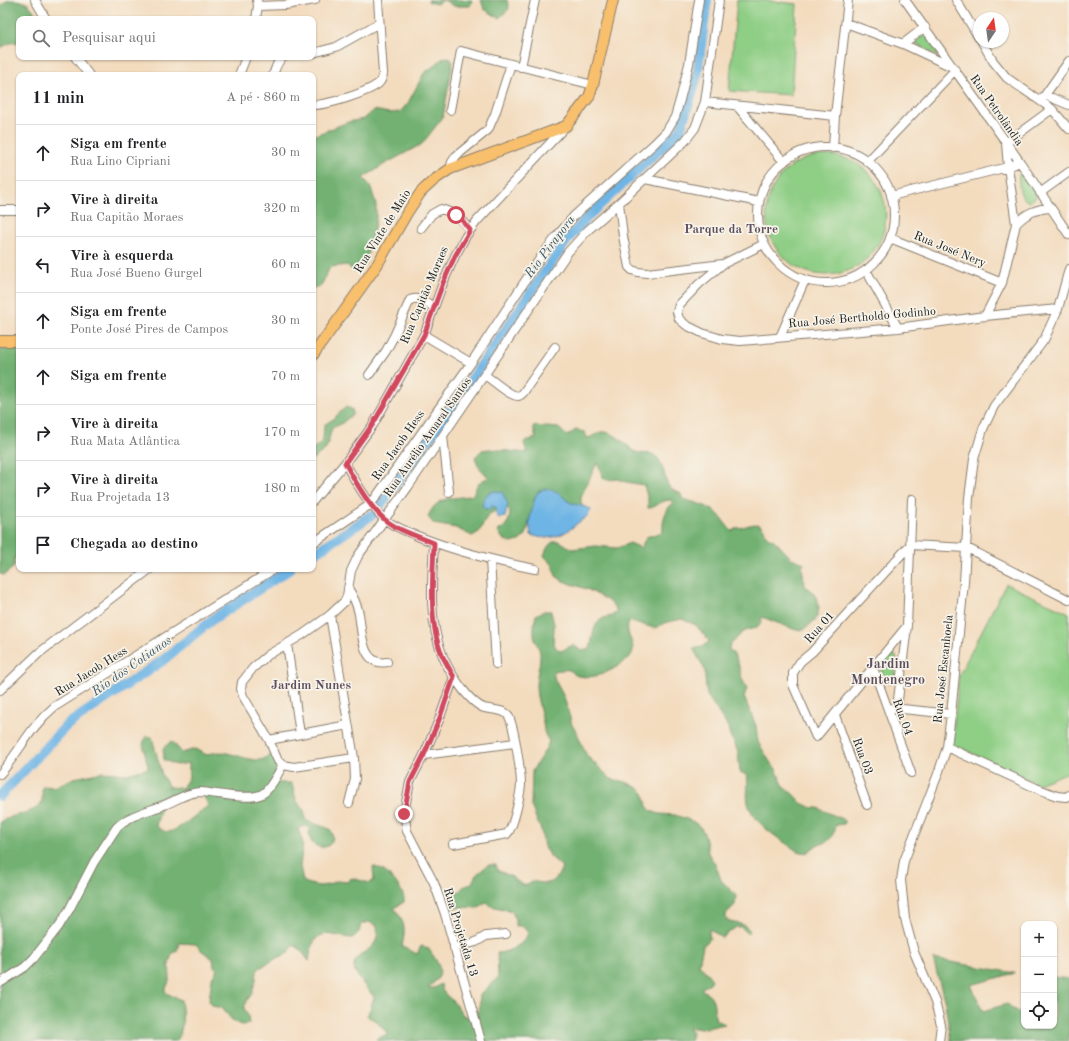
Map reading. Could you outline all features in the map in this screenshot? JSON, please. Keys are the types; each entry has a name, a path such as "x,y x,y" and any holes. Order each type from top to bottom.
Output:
{"main road":[{"name":"Rua Capitão Moraes","path":"566,126 589,97 613,0"},
{"name":"Rua Vinte de Maio","path":"316,351 377,265 421,192 434,180 450,169 566,126"},
{"path":"0,341 16,341"}],"street":[{"path":"35,0 44,16"},
{"path":"256,16 257,3 285,5 315,0"},
{"path":"316,105 344,99 375,85 381,80 383,73 378,0"},
{"path":"521,67 535,0"},
{"name":"Rua Jacob Hess","path":"316,541 371,504 471,363 541,257 557,236 574,216 666,132 675,117 680,100 689,64 700,0"},
{"name":"Rua Aurélio Amaral Santos","path":"283,765 278,761 269,740 243,696 241,689 242,682 253,668 268,655 330,615 345,601 351,571 358,556 443,436 568,252 588,230 619,204 689,136 695,128 705,102 719,0"},
{"path":"833,148 834,116 848,0"},
{"name":"Rua Petrolândia","path":"905,0 1020,162 1069,235"},
{"path":"956,0 973,28"},
{"path":"316,52 336,47 379,23"},
{"path":"846,23 903,44 953,69 867,162"},
{"path":"903,44 925,27"},
{"path":"985,48 993,61 1007,78 1023,90 1042,98 1069,105"},
{"path":"450,110 461,51 593,85"},
{"path":"78,60 87,72"},
{"path":"240,72 245,60"},
{"path":"274,72 280,60"},
{"path":"1042,98 1069,60"},
{"path":"450,169 456,156 488,130 495,114 511,64"},
{"path":"1042,98 1062,119 1069,129"},
{"path":"705,102 834,116"},
{"path":"737,106 784,162"},
{"path":"985,316 1002,283 1016,224 1006,143 1052,109"},
{"name":"Rua Capitão Moraes","path":"316,497 345,463 373,424 424,335 455,256 470,230 566,126"},
{"path":"821,148 845,150 857,155 867,162 882,177 893,204 894,222 890,238 880,256 866,270 850,279 832,283 805,280 778,263 764,244 758,224 759,202 766,183 772,174 784,162 797,154 808,150 821,148"},
{"path":"891,196 1008,167 1020,162"},
{"path":"1040,193 1069,172"},
{"path":"645,179 759,202"},
{"path":"619,204 629,267 632,270 647,272 723,264"},
{"path":"1016,224 1028,213 1050,208"},
{"path":"421,228 432,214 441,209 456,215 470,230"},
{"path":"0,210 16,210"},
{"name":"Rua José Nery","path":"890,238 1002,283"},
{"path":"694,268 699,284 723,264 764,244"},
{"name":"Rua José Escanhoela","path":"939,1041 941,1025 935,1002 914,952 905,919 901,880 904,861 938,774 946,747 951,714 967,548 969,498 973,465 982,429 994,406 1044,340 1058,308 1069,269"},
{"path":"866,270 898,328"},
{"path":"780,337 805,280"},
{"name":"Rua José Bertholdo Godinho","path":"699,284 679,305 677,312 679,319 686,325 702,333 722,339 740,341 898,328 1058,308"},
{"path":"370,375 392,340 410,300 418,298 434,307"},
{"path":"424,335 471,363"},
{"path":"485,375 511,394 517,396 520,395 523,393 555,347"},
{"path":"443,436 449,492"},
{"path":"345,463 358,486 371,504 385,519 398,528 434,543 490,559 535,569"},
{"path":"897,708 907,626 912,499"},
{"path":"434,543 432,603 436,631 442,654 454,677 475,702 484,708 502,711 508,714 511,721 521,783 520,796 510,832 504,836 454,844"},
{"path":"910,544 967,548 1069,600"},
{"name":"Rua 01","path":"835,715 816,737 793,685 793,673 800,662 812,652 910,544"},
{"path":"490,559 496,664"},
{"path":"0,690 39,653 146,572"},
{"name":"Rua Jacob Hess","path":"0,774 12,760 34,726 54,707 269,572"},
{"path":"348,588 356,605 368,656 373,661 381,663 387,662"},
{"path":"330,615 354,758 355,779 348,803"},
{"path":"835,715 907,626"},
{"path":"287,644 300,734"},
{"name":"Rua 04","path":"873,668 911,773"},
{"name":"Rua Projetada 13","path":"454,677 447,700 424,755 410,782 404,814 407,831 436,889 445,914 481,1041"},
{"path":"887,707 951,714"},
{"name":"Rua 03","path":"835,715 867,805"},
{"path":"269,740 348,725"},
{"path":"424,755 515,743"},
{"path":"946,747 1058,796 1066,797 1069,795"},
{"path":"0,982 25,967 59,926 94,862 121,823 166,805 190,793 200,792 251,797 257,796 266,791 283,765 294,767 354,758"},
{"path":"454,948 476,942 486,936 506,934"}],"green space":[{"path":"8,0 24,2 33,9 37,16 16,16 16,42 10,43 0,48 0,6"},
{"path":"428,0 444,0 436,4 429,2"},
{"path":"444,0 472,0 470,6 454,6"},
{"path":"481,0 507,0 509,9 499,18 484,9"},
{"path":"737,0 762,0 797,4 791,95 729,91"},
{"path":"925,28 939,57 909,40"},
{"path":"449,57 453,62 443,117 422,144 363,178 370,185 376,204 376,220 365,265 354,272 347,265 330,267 321,286 316,287 316,135 348,122 364,119 374,110 389,113 400,112 408,103 424,73 443,58"},
{"path":"826,155 838,156 849,160 859,165 868,173 876,182 881,192 885,203 885,227 881,238 876,248 868,257 859,265 849,270 838,274 826,275 814,274 803,270 793,265 784,257 776,248 771,238 767,227 766,215 767,203 771,192 776,182 784,173 793,165 803,160 814,156"},
{"path":"1019,174 1027,175 1036,192 1036,197 1030,202 1026,201 1021,195 1019,187"},
{"path":"16,348 16,558 14,558 14,567 4,575 0,574 0,350"},
{"path":"346,407 352,409 353,414 341,424 332,428 326,449 316,457 316,446 323,440 324,425"},
{"path":"533,426 559,428 567,436 577,429 585,432 587,438 602,432 613,434 636,452 652,454 658,458 668,485 680,493 683,499 716,512 732,531 754,524 760,525 764,529 767,537 774,540 791,558 804,563 802,568 805,586 812,591 817,599 819,608 816,619 805,629 796,630 762,617 762,621 758,626 743,632 729,646 729,649 736,659 747,688 744,697 756,726 758,742 776,769 784,787 801,803 812,808 818,808 842,819 845,822 844,824 836,825 833,835 828,841 817,845 807,852 797,851 775,836 755,818 751,811 747,799 747,775 740,772 738,753 730,736 728,727 707,695 705,670 693,648 698,648 709,641 696,625 682,619 664,623 654,628 630,621 628,625 628,632 633,650 630,657 623,663 606,673 590,677 578,676 567,670 553,671 555,680 564,697 572,725 587,756 611,779 626,782 640,789 644,793 647,806 651,811 659,814 675,815 684,818 694,822 701,828 705,835 708,853 716,866 721,880 736,895 735,905 726,914 726,919 744,925 750,931 748,933 741,927 736,927 722,938 710,929 710,939 703,946 699,964 712,980 702,988 702,990 710,996 714,1003 716,1020 725,1024 701,1029 688,1028 692,1033 690,1041 377,1041 378,1038 386,1035 387,1033 376,1021 367,1016 374,997 359,979 354,968 358,957 372,947 375,942 377,926 369,922 361,924 359,932 353,938 327,934 322,935 312,945 309,961 299,948 293,945 287,954 258,969 253,993 247,1000 244,1008 248,1016 249,1024 241,1025 233,1021 222,1008 213,1006 209,1001 212,978 217,970 214,966 213,959 196,944 179,943 177,951 172,954 169,964 170,979 165,991 181,1000 182,1021 181,1031 177,1041 0,1041 0,823 10,817 35,809 39,806 42,801 43,786 54,787 74,778 103,772 127,774 148,768 143,744 146,736 152,737 162,775 169,787 182,788 189,777 189,763 176,765 164,760 163,748 172,741 182,753 195,749 207,755 220,752 253,760 260,760 271,755 277,767 273,779 281,783 291,783 297,802 303,809 305,819 330,829 333,837 328,846 317,846 312,842 309,836 310,827 305,826 298,828 303,843 300,866 303,881 320,886 337,881 348,882 351,878 370,883 374,880 373,867 383,870 398,885 404,897 404,902 394,908 404,926 402,946 417,954 421,946 428,948 439,966 440,970 438,978 428,988 434,988 441,984 442,990 453,1001 463,1015 471,1018 477,1013 480,995 498,977 497,953 511,950 516,947 523,941 528,933 522,927 515,926 515,919 512,911 491,906 486,902 478,908 460,907 453,909 449,901 450,897 455,892 460,891 463,887 471,884 476,875 488,865 496,865 497,870 512,877 522,885 526,885 532,881 543,883 551,882 557,877 562,867 549,855 544,847 541,830 531,806 532,771 546,749 549,741 544,733 536,689 540,655 534,633 536,615 544,611 551,611 554,624 553,639 557,649 561,651 573,645 582,651 590,649 597,623 604,618 613,615 617,611 612,604 605,599 589,590 563,581 556,576 552,564 544,556 545,553 550,544 555,541 558,541 572,549 596,546 617,548 630,543 641,548 646,537 663,532 665,516 673,503 671,500 667,500 654,507 648,508 648,500 644,485 617,479 607,480 603,477 597,463 581,496 581,503 587,513 540,490 535,497 526,535 519,541 511,543 503,539 498,531 506,525 509,518 510,511 503,506 488,515 479,532 472,536 456,528 434,524 428,517 436,505 441,501 473,495 478,484 489,478 478,466 475,457 482,450 490,449 527,453 524,443 525,441 536,438","holes":["201,793 208,806 183,825 172,831 166,832 156,826 162,803"]},
{"path":"1006,584 1069,613 1069,772 1038,784 952,744 959,675"},
{"path":"891,654 895,655 897,659 894,682 889,684 885,682 880,666 882,662"},
{"path":"933,959 1015,973 971,985 983,1011 1007,1004 1021,1015 1021,1029 1057,1029 1057,977 1069,979 1069,1041 951,1041 945,1003"}],"water":[{"path":"544,489 556,491 569,502 591,509 585,518 562,534 545,538 531,535 529,522 535,497 538,492"},
{"path":"495,491 502,492 508,504 505,517 499,518 496,515 496,507 492,506 490,509 485,509 482,505 486,496"}],"waterway":[{"name":"Rio Pirapora","path":"381,504 454,405 567,240 591,213 680,131 697,76 707,0"},
{"name":"Rio dos Cotianos","path":"316,552 372,515"},
{"name":"Rio dos Cotianos","path":"0,796 67,725 162,661 213,619 285,572"}],"district":[{"name":"Parque da Torre","path":"731,228"},
{"name":"Jardim Montenegro","path":"888,672"},
{"name":"Jardim Nunes","path":"311,684"}],"route":[{"path":"404,814 410,782 424,755 439,720 454,677 442,654 436,631 432,603 434,543 398,528 385,519 371,504 358,486 345,463 373,424 424,335 443,283 455,256 470,230 456,215"}]}
